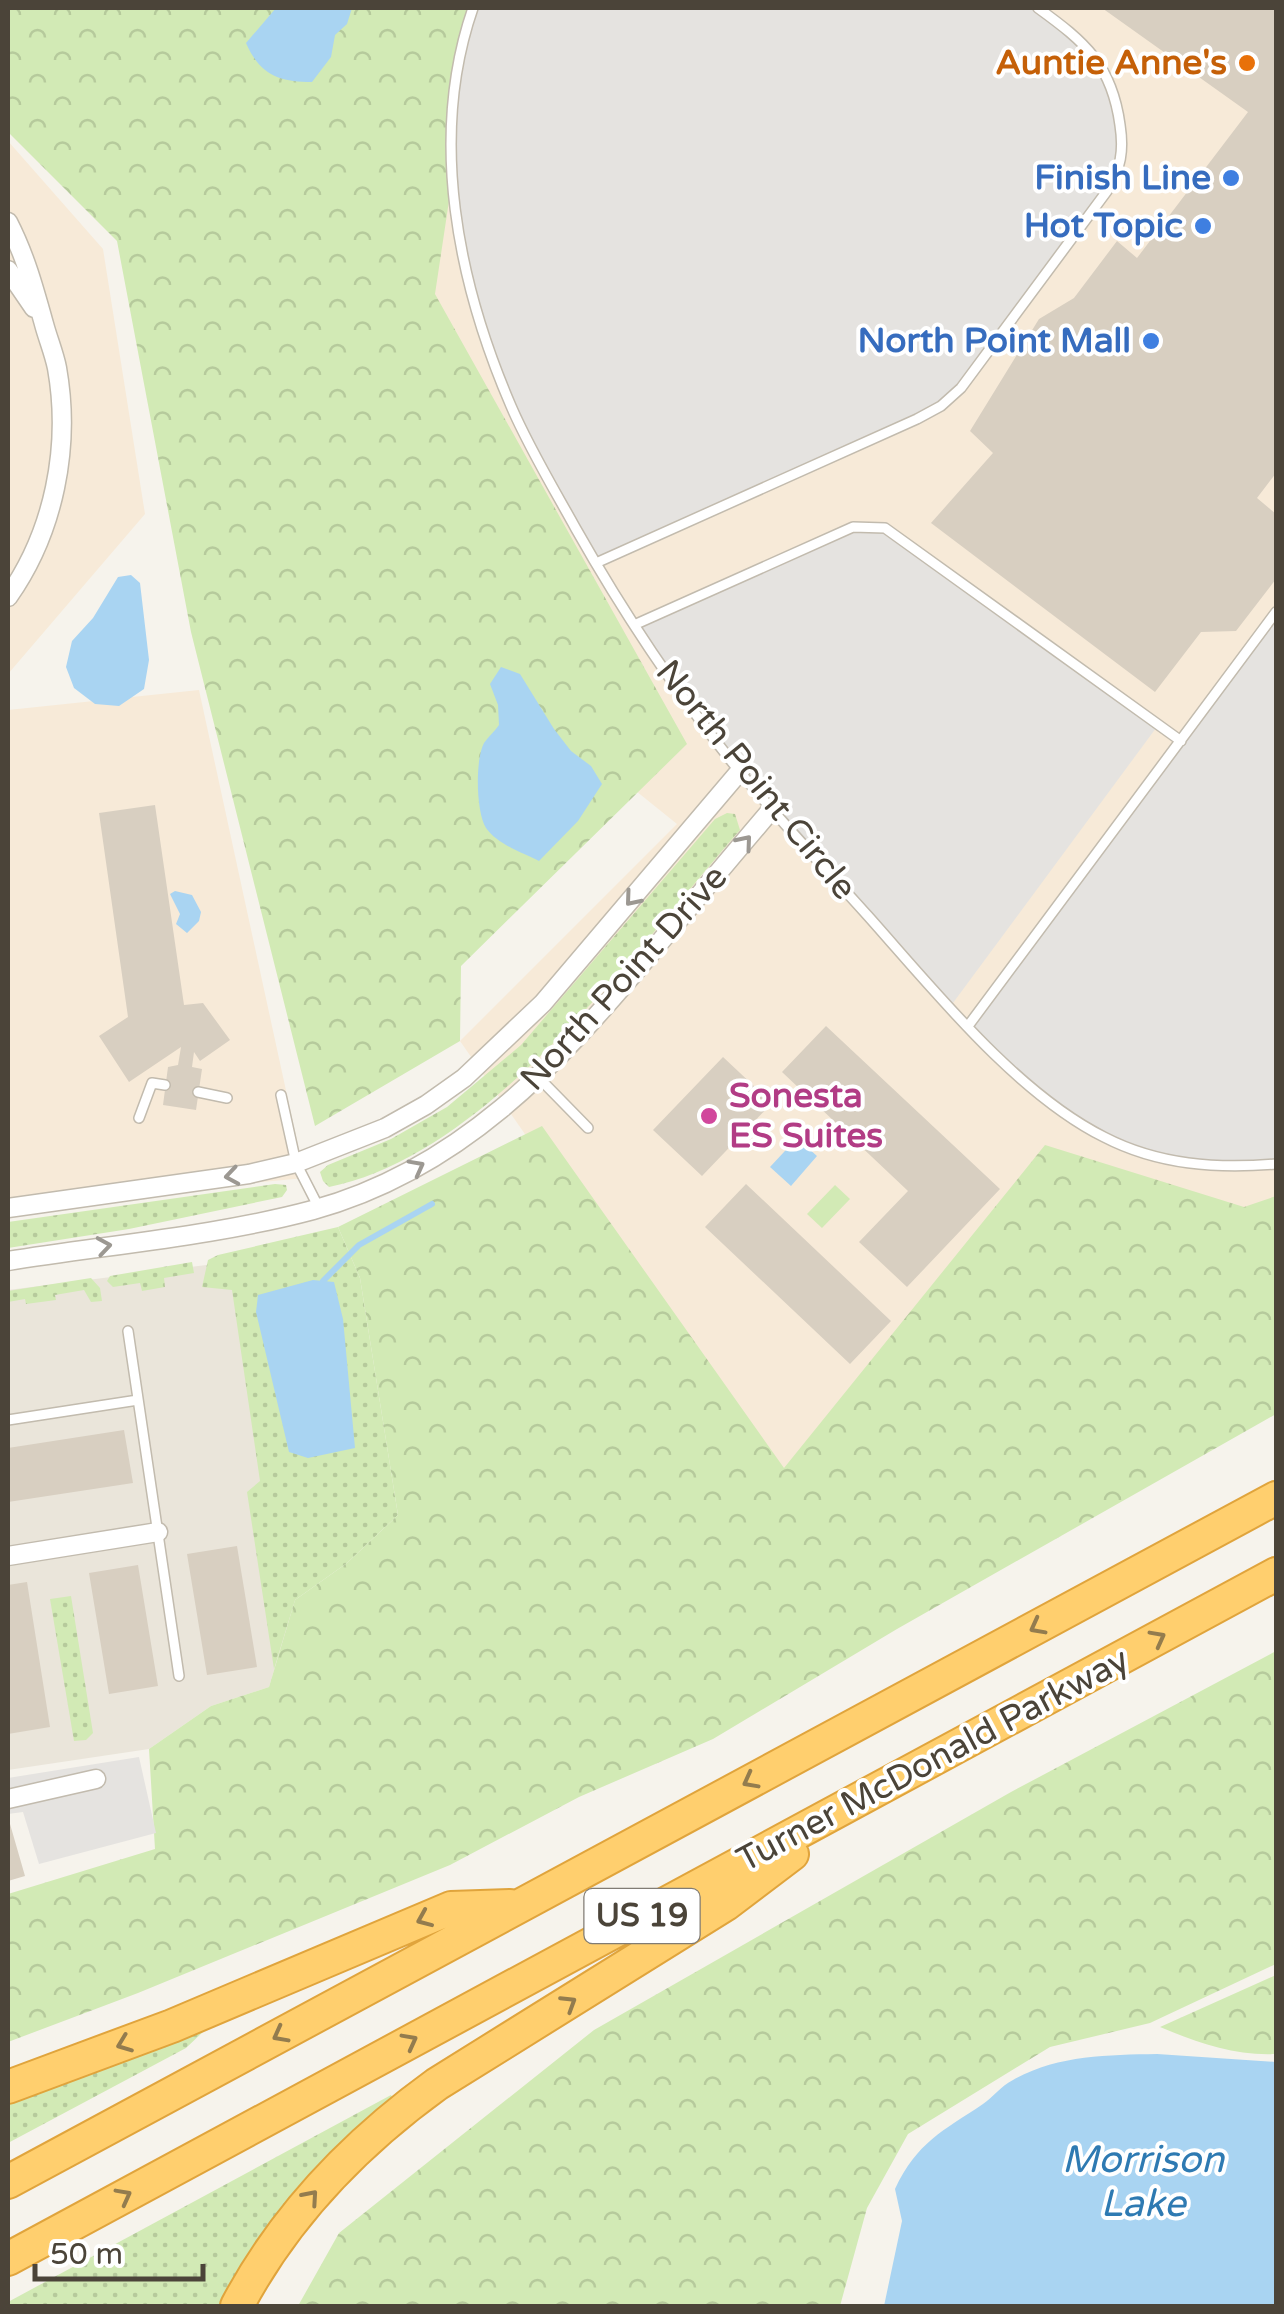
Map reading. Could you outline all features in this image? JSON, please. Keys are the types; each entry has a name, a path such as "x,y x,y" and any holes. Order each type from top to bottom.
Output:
{"highway":[{"name":"Turner McDonald Parkway","path":"8,2182 1276,1498"},
{"name":"Turner McDonald Parkway","path":"8,2259 1276,1574"},
{"path":"237,2306 284,2228 342,2164 394,2116 437,2084 726,1904 870,1795"},
{"path":"8,2087 188,2020 451,1908 519,1906"}],"street":[{"path":"8,222 22,249 56,364 62,400 58,472 51,508 21,578 8,597"},
{"path":"8,270 44,326"},
{"name":"North Point Drive","path":"8,1208 248,1174 296,1163 385,1128 426,1104 504,1042 544,1003 740,771"},
{"name":"North Point Drive","path":"8,1261 263,1221 318,1208 378,1186 453,1147 495,1117 581,1036 772,809"},
{"path":"8,1556 158,1532"},
{"path":"8,1799 96,1779"}],"lane":[{"name":"North Point Circle","path":"474,8 458,78 452,140 454,202 480,323 513,410 634,625 772,809 968,1026 1037,1090 1112,1141 1150,1156 1212,1167 1276,1164"},
{"path":"596,562 917,419 942,406 978,367 1107,191 1122,162 1117,102 1110,79 1082,43 1038,8"},
{"path":"634,625 853,527 886,528 1181,741"},
{"path":"968,1026 1276,612"},
{"path":"539,1078 588,1128"},
{"path":"140,1118 152,1083 166,1085"},
{"path":"198,1092 228,1098"},
{"path":"281,1094 296,1163 318,1208"},
{"path":"128,1331 179,1676"},
{"path":"8,1420 138,1400"}],"shaded area":[{"path":"404,8 1276,8 1276,1304 782,1503 460,1041 677,824 636,791 435,463"},
{"path":"473,8 1038,8 1061,24 1110,79 1122,162 978,367 941,406 596,563 557,494 490,353 459,234 453,110"},
{"path":"8,141 103,249 145,514 8,674"},
{"path":"853,527 885,528 1159,724 950,1007 735,764 634,625"},
{"path":"1276,612 1276,1164 1178,1162 1100,1136 1037,1090 968,1026"},
{"path":"199,690 305,1178 8,1206 8,710"},
{"path":"230,1262 295,1600 269,1687 211,1706 149,1749 8,1770 8,1290"},
{"path":"139,1757 156,1833 39,1864 23,1812 8,1814 8,1778"}],"green space":[{"path":"8,8 478,8 435,294 687,744 461,966 460,1041 315,1126 191,632 117,241 8,132"},
{"path":"735,814 740,830 607,986 502,1091 446,1134 388,1167 329,1187 323,1181 320,1172 328,1165 391,1139 447,1107 521,1045 715,819"},
{"path":"542,1126 784,1468 1045,1145 1244,1207 1276,1196 1276,1414 897,1629 713,1739 579,1797 450,1865 8,2042 8,1894 155,1849 149,1749 211,1706 269,1687 295,1600 347,1563 398,1515 360,1278 338,1227"},
{"path":"286,1185 282,1197 129,1229 8,1248 8,1222"},
{"path":"835,1185 850,1199 822,1228 807,1214"},
{"path":"338,1227 360,1278 398,1515 347,1563 295,1600 274,1669 247,1492 260,1481 232,1290 202,1287 208,1260 218,1255"},
{"path":"192,1262 194,1273 164,1278 165,1287 142,1291 140,1283 113,1287 107,1281 110,1276"},
{"path":"91,1278 100,1288 102,1301 91,1302 84,1290 55,1295 56,1300 8,1302 8,1291"},
{"path":"71,1596 93,1733 86,1740 74,1741 50,1599"},
{"path":"1276,1651 1276,1964 1150,2023 1050,2047 908,2134 867,2208 840,2306 298,2306 339,2233 594,2030 1011,1792"},
{"path":"1276,1975 1276,2054 1217,2047 1160,2027"},
{"path":"205,2030 186,2048 8,2143 8,2102"},
{"path":"391,2095 395,2103 356,2131 276,2214 228,2306 8,2306 8,2302"}],"water":[{"path":"276,8 352,8 347,24 335,35 331,57 312,82 272,74 258,63 246,43"},
{"path":"131,575 140,583 149,660 144,689 119,706 95,704 74,688 66,667 72,641 93,618 118,577"},
{"path":"501,667 520,674 554,729 571,751 591,766 602,784 578,821 539,861 497,839 486,828 480,810 481,751 499,725 498,705 490,684"},
{"path":"175,891 192,895 201,912 199,921 187,933 176,924 180,914 170,894"},
{"path":"797,1138 817,1156 791,1186 770,1167"},
{"path":"313,1280 334,1282 343,1319 355,1448 308,1458 289,1452 256,1312 258,1295"},
{"name":"Morrison Lake","path":"1157,2054 1276,2062 1276,2306 884,2306 902,2221 895,2189 912,2160 932,2139 1009,2082 1030,2072 1083,2058"}],"building":[{"name":"North Point Mall","path":"1102,8 1276,8 1276,473 1257,498 1276,514 1276,579 1236,631 1201,632 1155,692 931,523 993,453 970,431 1039,319 1074,298 1117,241 1137,258 1248,112"},
{"path":"155,805 184,1005 203,1003 230,1040 200,1061 194,1052 192,1067 202,1069 196,1110 163,1105 168,1067 178,1065 181,1047 129,1082 99,1036 128,1017 99,813"},
{"path":"826,1026 1000,1189 907,1287 859,1242 908,1191 782,1072"},
{"path":"723,1057 772,1103 702,1176 653,1130"},
{"path":"746,1184 891,1321 850,1364 705,1227"},
{"path":"124,1430 133,1483 8,1502 8,1448"},
{"path":"237,1546 257,1667 207,1675 187,1554"},
{"path":"138,1565 158,1686 109,1694 89,1573"},
{"path":"27,1582 50,1727 8,1734 8,1585"},
{"path":"8,1817 25,1876 8,1881"}],"waterway":[{"path":"323,1281 359,1245 432,1204"}],"place":[{"name":"Auntie Anne's","path":"1247,63"},
{"name":"Finish Line","path":"1231,178"},
{"name":"Hot Topic","path":"1203,226"},
{"name":"North Point Mall","path":"1151,341"},
{"name":"Sonesta ES Suites","path":"709,1116"}]}
